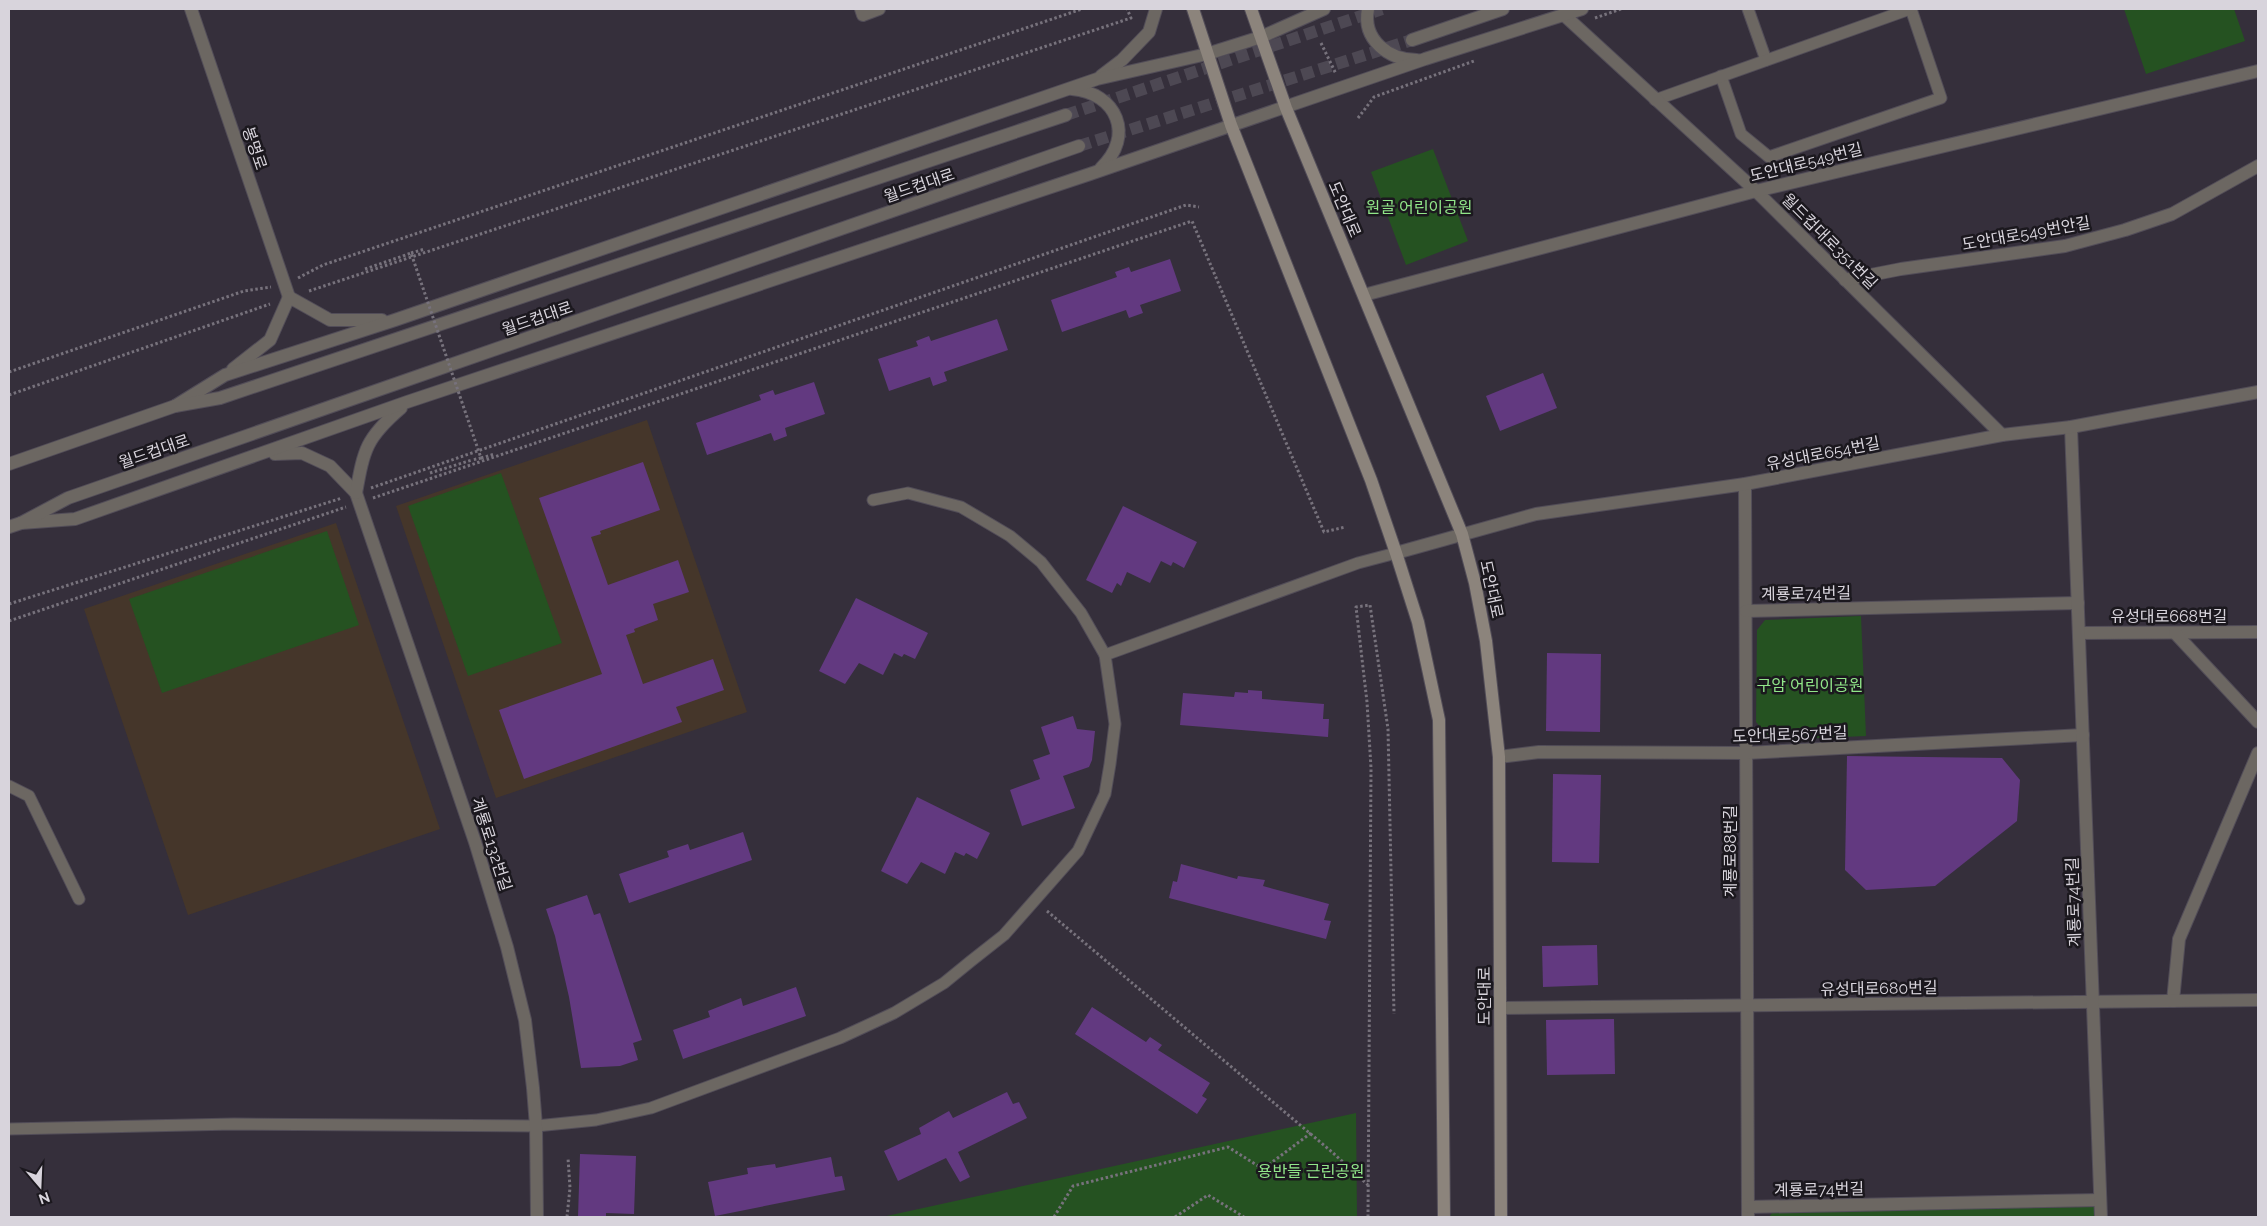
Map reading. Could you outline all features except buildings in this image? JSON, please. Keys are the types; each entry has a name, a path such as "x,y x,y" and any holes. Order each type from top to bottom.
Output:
{"main road":[{"path":"1193,9 1231,125 1367,471 1396,553 1418,622 1439,720 1444,1217"},
{"name":"도안대로","path":"1252,9 1286,108 1462,534 1475,583 1486,641 1499,757 1502,1217"}],"street":[{"name":"봉명로","path":"191,9 289,297"},
{"path":"861,9 863,15 879,9"},
{"path":"1097,79 1122,60 1149,32 1156,9"},
{"path":"225,375 395,320 1097,79 1207,54 1261,37 1324,9"},
{"path":"1368,9 1369,30 1384,51 1401,59 1425,59"},
{"path":"1412,40 1503,9"},
{"path":"15,525 75,519 408,402 1286,108 1425,59 1582,9"},
{"name":"월드컵대로351번길","path":"1564,15 1756,191 2002,435"},
{"name":"도안대로549번길","path":"1364,294 1756,191 2258,71"},
{"path":"1057,93 1072,89 1087,90 1100,97 1111,108 1118,121 1117,147 1111,158 1102,168 1090,174"},
{"path":"9,464 176,406 220,398 1066,115"},
{"name":"월드컵대로","path":"15,525 68,498 1079,146"},
{"name":"도안대로549번안길","path":"1845,280 1901,269 2066,246 2172,214 2258,166"},
{"path":"176,406 225,375 270,340 289,297 330,320 395,320"},
{"name":"유성대로654번길","path":"1396,553 1536,514 1745,484 2002,435 2071,427 2258,392"},
{"path":"358,498 364,452 380,426 408,402"},
{"name":"계룡로74번길","path":"2071,427 2101,1217"},
{"path":"264,454 302,452 330,466 358,498"},
{"name":"계룡로88번길","path":"1745,484 1748,1212"},
{"name":"계룡로132번길","path":"358,498 475,842 508,947 525,1020 536,1126 537,1217"},
{"name":"계룡로74번길","path":"1746,611 2078,603"},
{"path":"2175,632 2258,722"},
{"name":"유성대로668번길","path":"2079,633 2258,632"},
{"name":"도안대로567번길","path":"1499,757 1539,752 1746,753 2083,735"},
{"path":"2173,1001 2179,938 2258,753"},
{"name":"유성대로680번길","path":"1501,1008 2258,1000"},
{"name":"계룡로74번길","path":"1748,1212 2100,1200"}],"lane":[{"path":"1748,9 1766,60"},
{"path":"1655,100 1721,76 1910,9 1941,98 1769,157 1741,134 1721,76"},
{"path":"9,1129 234,1124 536,1126 596,1120 651,1108 840,1038 894,1013 944,982 1004,935 1078,852 1105,794 1115,724 1105,655 1081,613 1042,562 1010,536 961,507 908,493 873,500"},
{"path":"1105,655 1358,563 1396,553"},
{"path":"9,786 29,796 79,899"}],"path":[{"path":"9,372 244,292 264,290 304,276 324,264 1082,9"},
{"path":"9,395 289,297 1131,18 1127,9"},
{"path":"1321,43 1339,81"},
{"path":"1358,118 1374,97 1484,58"},
{"path":"9,621 1186,205 1199,207"},
{"path":"9,604 358,498 1192,221 1324,532 1345,527"},
{"path":"365,269 425,249"},
{"path":"411,254 481,458"},
{"path":"430,474 495,454"},
{"path":"1368,1217 1371,768 1367,702 1356,607 1370,605 1388,729 1394,1014"},
{"path":"1047,911 1311,1133 1368,1186"},
{"path":"1054,1217 1073,1186 1228,1147 1263,1168 1311,1133"},
{"path":"567,1217 570,1188 568,1158"},
{"path":"1175,1217 1208,1195 1244,1217"}],"shaded area":[{"path":"647,420 747,712 496,798 396,506"},
{"path":"336,523 440,829 188,915 84,609"}],"green space":[{"path":"2124,9 2234,9 2245,41 2146,74"},
{"name":"원골 어린이공원","path":"1433,149 1468,241 1406,265 1371,172"},
{"path":"501,473 562,643 468,676 408,506"},
{"path":"327,531 359,625 162,693 129,599"},
{"name":"구암 어린이공원","path":"1861,616 1866,736 1772,740 1756,722 1757,630 1765,620"},
{"name":"용반들 근린공원","path":"1356,1113 1357,1217 882,1217"},
{"path":"2094,1207 2094,1217 1769,1217 1775,1209"}],"tunnel":[{"path":"1066,115 1382,9"},
{"path":"1079,146 1412,40"}]}
